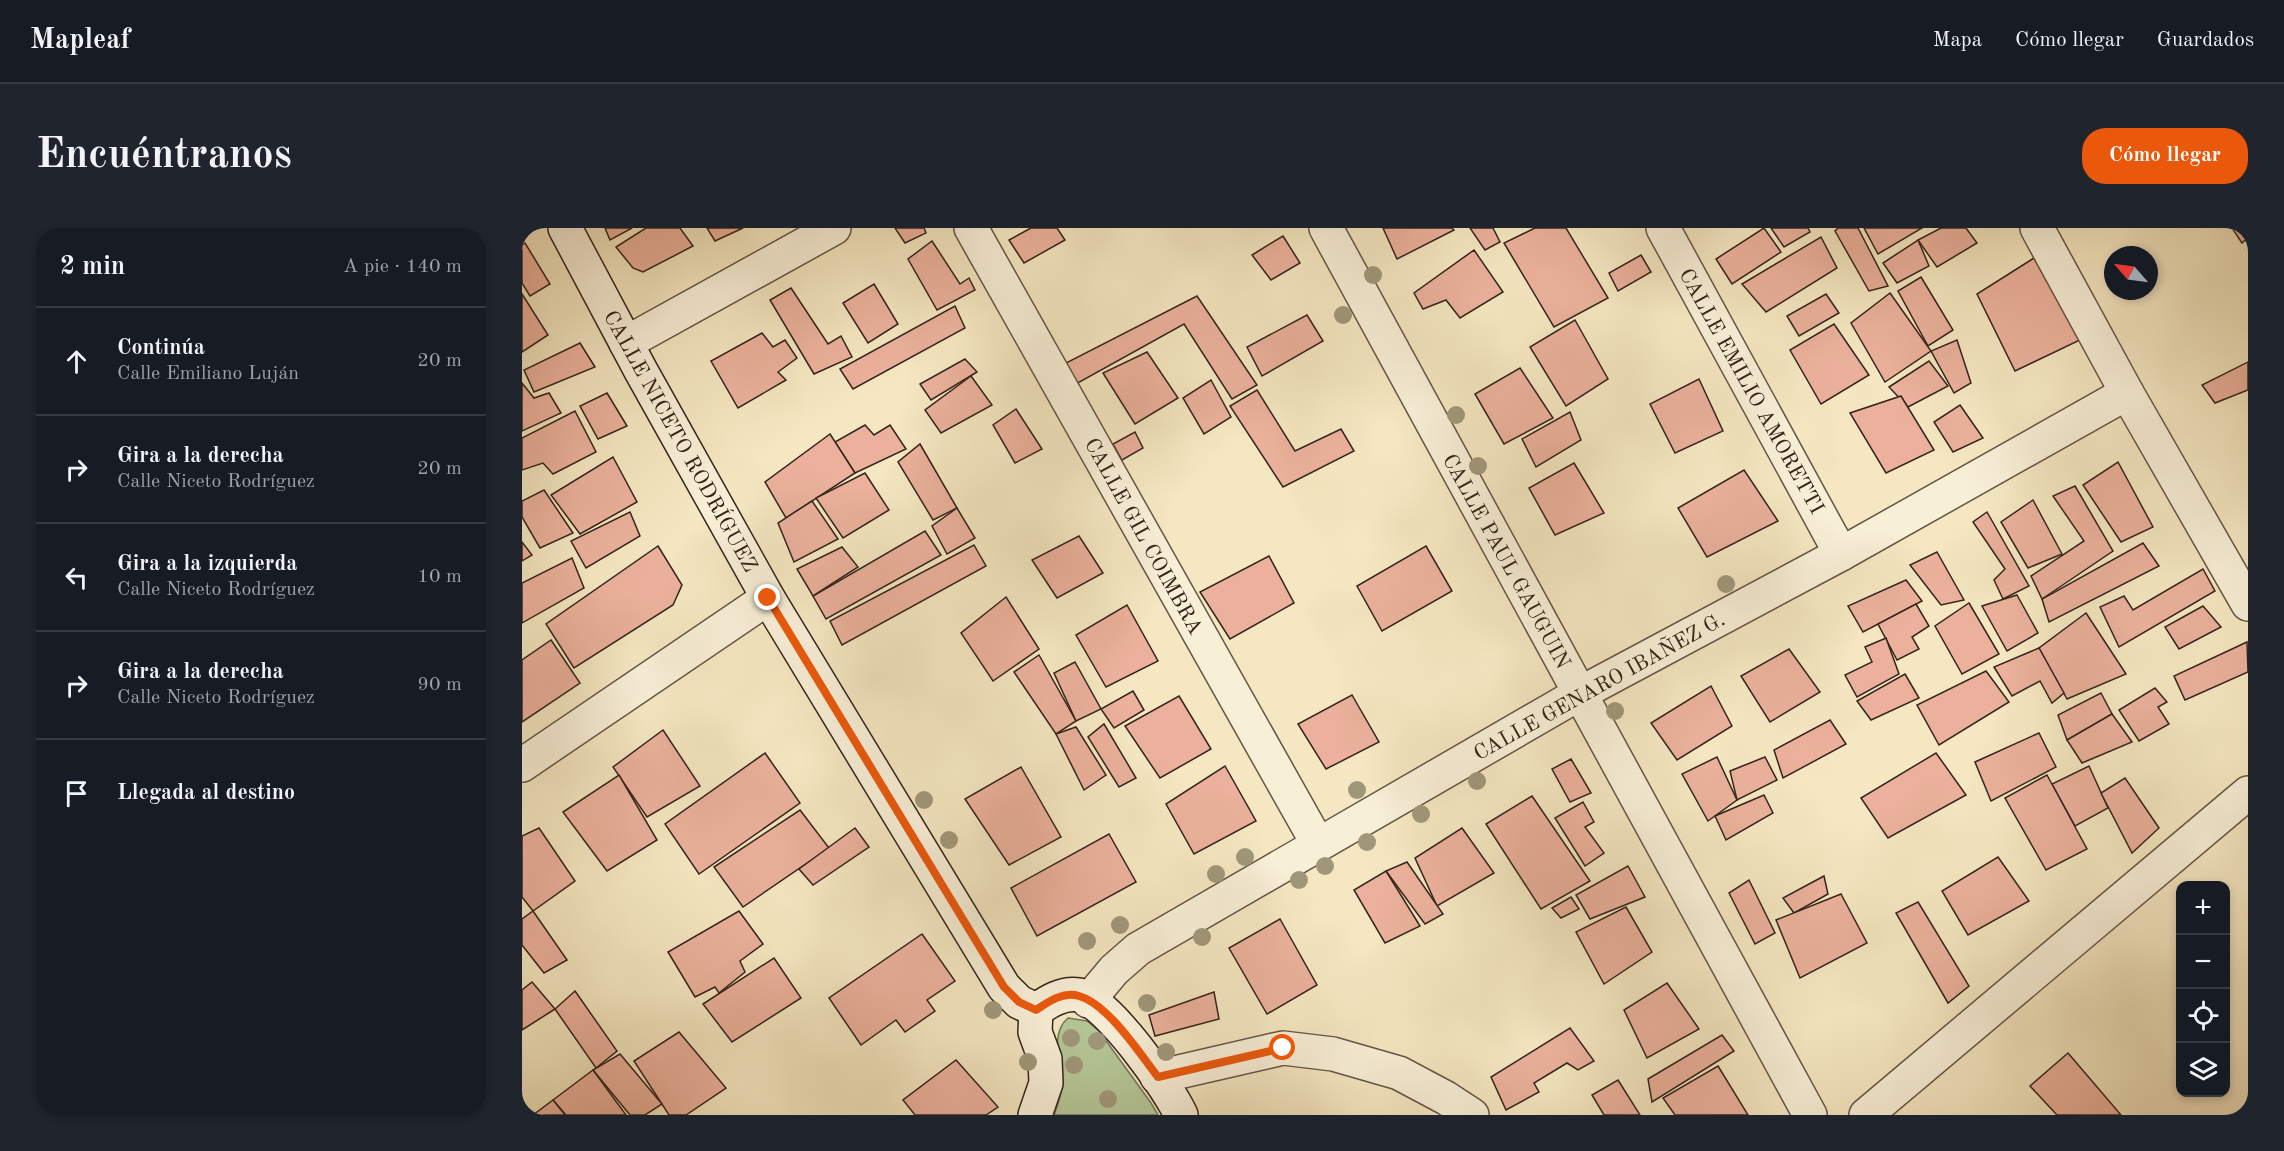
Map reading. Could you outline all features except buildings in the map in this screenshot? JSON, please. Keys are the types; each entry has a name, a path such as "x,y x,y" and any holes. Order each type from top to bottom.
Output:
{"street":[{"name":"CALLE NICETO RODRÍGUEZ","path":"565,228 626,343 768,598 1004,987 1019,1002 1036,1010"},
{"path":"626,343 834,228"},
{"name":"CALLE GIL COIMBRA","path":"971,228 1318,844"},
{"name":"CALLE PAUL GAUGUIN","path":"1326,228 1810,1115"},
{"name":"CALLE EMILIO AMORETTI","path":"1663,228 1841,555"},
{"path":"2037,228 2127,393 2248,604"},
{"name":"CALLE GENARO IBAÑEZ G.","path":"1088,1001 1114,970 1137,949 1579,694 1841,555 2127,393"},
{"path":"522,765 768,598"},
{"path":"1866,1115 2248,793"},
{"path":"1035,1115 1046,1083 1045,1059 1035,1032 1036,1010 1055,997 1079,995 1115,1023 1158,1077 1181,1115"},
{"path":"1158,1077 1283,1048 1313,1051 1333,1054 1399,1073 1472,1115"}],"green space":[{"path":"1068,1018 1087,1021 1099,1031 1158,1115 1054,1115 1062,1086 1058,1048 1059,1032"}],"route":[{"path":"768,598 1004,987 1019,1002 1036,1010 1055,997 1079,995 1096,1005 1115,1023 1158,1077 1283,1048"}]}
